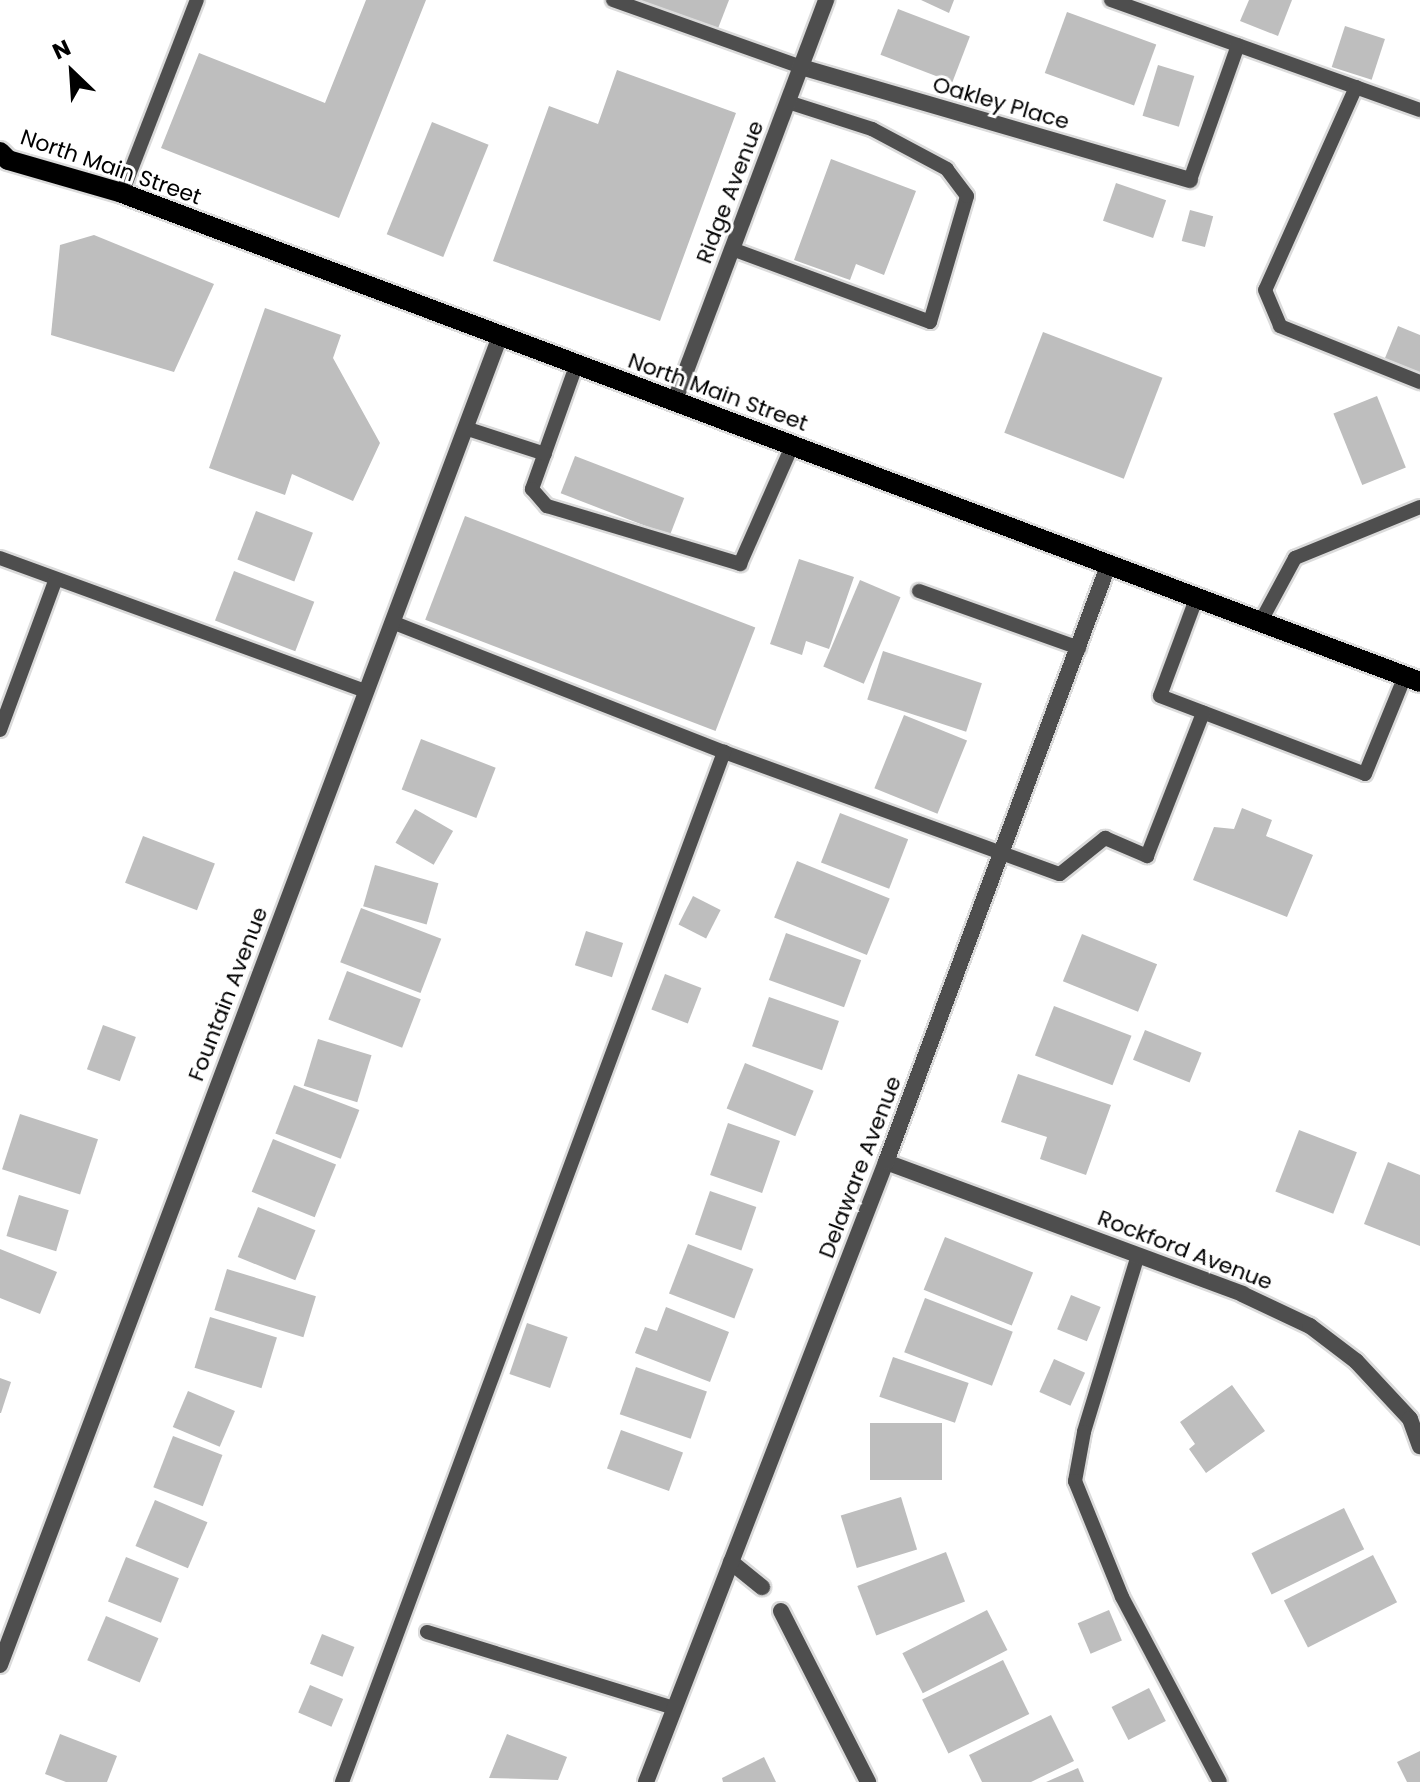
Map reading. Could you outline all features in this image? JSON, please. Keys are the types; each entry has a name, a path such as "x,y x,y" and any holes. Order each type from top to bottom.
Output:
{"main road":[{"name":"North Main Street","path":"3,161 122,193 499,339 675,400 1413,679"}],"street":[{"name":"Ridge Avenue","path":"675,400 826,0"},
{"name":"Oakley Place","path":"801,67 1190,180"},
{"name":"Fountain Avenue","path":"0,1665 499,339"},
{"name":"Delaware Avenue","path":"646,1782 886,1162 1108,566"},
{"name":"Rockford Avenue","path":"886,1162 1138,1255 1310,1326 1356,1361 1415,1416 1420,1446"},
{"path":"731,1562 762,1587"},
{"path":"781,1611 868,1782"}],"lane":[{"path":"122,193 197,0"},
{"path":"613,0 801,67"},
{"path":"1111,0 1420,110"},
{"path":"1190,180 1238,45"},
{"path":"1356,87 1265,290 1280,326 1420,382"},
{"path":"732,249 930,322 967,196 947,169 872,129 788,102"},
{"path":"576,366 532,489 547,506 740,564 793,444"},
{"path":"465,428 545,454"},
{"path":"1261,621 1295,558 1420,507"},
{"path":"0,558 365,691"},
{"path":"0,730 56,579"},
{"path":"919,591 1079,648"},
{"path":"1196,599 1160,696 1365,774 1413,679"},
{"path":"392,622 724,752 1060,874 1105,838 1147,856 1203,713"},
{"path":"342,1782 724,752"},
{"path":"1138,1255 1084,1432 1075,1481 1122,1597 1220,1782"},
{"path":"427,1632 674,1708"}],"building":[{"path":"366,0 426,0 339,218 161,148 199,53 325,103"},
{"path":"639,0 729,0 717,31"},
{"path":"921,0 954,0 949,13"},
{"path":"1249,0 1292,0 1278,36 1240,21"},
{"path":"898,9 970,37 952,82 880,55"},
{"path":"1067,12 1156,44 1134,106 1045,73"},
{"path":"1345,26 1385,39 1372,80 1332,67"},
{"path":"1158,65 1194,76 1179,127 1143,116"},
{"path":"617,70 736,113 660,321 493,261 549,106 598,124"},
{"path":"432,122 489,145 443,257 387,234"},
{"path":"831,159 916,191 884,275 856,264 850,280 794,260"},
{"path":"1116,183 1166,200 1153,238 1103,221"},
{"path":"1190,210 1213,216 1205,247 1182,241"},
{"path":"94,235 214,284 174,372 51,335 60,245"},
{"path":"265,308 341,335 333,358 380,443 353,501 292,474 285,495 209,468"},
{"path":"1398,326 1420,335 1420,377 1383,363"},
{"path":"1043,332 1162,378 1124,479 1004,433"},
{"path":"1377,396 1406,467 1362,485 1333,414"},
{"path":"575,456 684,498 670,535 561,493"},
{"path":"256,511 313,533 294,581 237,560"},
{"path":"465,516 755,627 716,731 425,620"},
{"path":"799,559 854,577 829,649 806,641 802,655 770,644"},
{"path":"234,571 314,602 295,651 215,620"},
{"path":"860,580 901,597 864,684 823,667"},
{"path":"883,651 982,683 966,732 867,700"},
{"path":"904,715 967,740 937,814 874,788"},
{"path":"421,739 496,768 476,818 402,789"},
{"path":"1242,808 1272,820 1266,836 1313,855 1287,917 1193,880 1214,827 1234,829"},
{"path":"415,809 453,831 434,865 396,843"},
{"path":"840,813 908,839 889,889 821,862"},
{"path":"143,836 215,864 197,910 125,883"},
{"path":"797,861 890,898 867,955 774,918"},
{"path":"375,865 438,883 427,925 363,906"},
{"path":"693,896 721,910 706,939 678,925"},
{"path":"361,908 441,939 421,993 340,962"},
{"path":"586,931 623,943 612,977 575,965"},
{"path":"786,933 861,960 844,1007 769,980"},
{"path":"1082,934 1157,964 1138,1012 1063,981"},
{"path":"347,971 421,999 402,1048 328,1020"},
{"path":"665,974 701,988 688,1023 651,1009"},
{"path":"769,997 839,1021 822,1070 752,1046"},
{"path":"1054,1006 1131,1036 1112,1085 1035,1055"},
{"path":"103,1025 136,1037 120,1081 87,1069"},
{"path":"1145,1030 1202,1053 1190,1083 1133,1060"},
{"path":"318,1039 372,1055 357,1102 304,1086"},
{"path":"745,1063 814,1091 795,1136 727,1108"},
{"path":"1018,1074 1111,1105 1086,1175 1040,1159 1047,1137 1001,1122"},
{"path":"294,1085 359,1110 341,1159 275,1134"},
{"path":"20,1114 98,1139 80,1195 2,1169"},
{"path":"728,1123 780,1141 762,1193 710,1175"},
{"path":"1299,1130 1357,1152 1333,1214 1275,1192"},
{"path":"273,1139 336,1164 315,1217 252,1192"},
{"path":"1388,1162 1420,1175 1420,1246 1364,1224"},
{"path":"710,1191 756,1207 741,1250 695,1234"},
{"path":"19,1195 69,1210 56,1251 6,1236"},
{"path":"258,1207 315,1230 295,1280 238,1257"},
{"path":"945,1237 1033,1273 1012,1325 924,1290"},
{"path":"688,1244 753,1269 734,1319 669,1293"},
{"path":"0,1249 57,1272 40,1314 0,1298"},
{"path":"227,1269 316,1296 303,1337 214,1310"},
{"path":"1071,1295 1101,1307 1087,1341 1057,1329"},
{"path":"925,1298 1013,1332 992,1386 904,1352"},
{"path":"666,1307 729,1332 710,1382 635,1353 645,1327 657,1331"},
{"path":"210,1317 277,1337 261,1388 195,1368"},
{"path":"527,1323 568,1337 550,1388 509,1374"},
{"path":"893,1357 969,1383 955,1423 879,1397"},
{"path":"1054,1359 1085,1373 1070,1406 1039,1392"},
{"path":"636,1367 707,1391 691,1439 620,1414"},
{"path":"0,1378 11,1382 1,1413 0,1413"},
{"path":"1232,1385 1265,1431 1206,1473 1189,1449 1195,1444 1180,1422"},
{"path":"188,1391 235,1411 220,1447 173,1427"},
{"path":"870,1423 942,1423 942,1480 870,1480"},
{"path":"621,1430 683,1453 669,1491 607,1469"},
{"path":"173,1436 222,1455 203,1506 153,1487"},
{"path":"901,1497 917,1550 857,1568 841,1515"},
{"path":"155,1500 207,1522 188,1568 135,1546"},
{"path":"1344,1508 1364,1549 1272,1594 1251,1553"},
{"path":"946,1552 965,1601 876,1636 857,1586"},
{"path":"1373,1555 1397,1602 1308,1648 1284,1600"},
{"path":"126,1557 179,1578 161,1623 108,1602"},
{"path":"987,1610 1007,1650 923,1693 902,1653"},
{"path":"1109,1610 1122,1640 1091,1654 1078,1623"},
{"path":"106,1616 158,1638 140,1682 87,1660"},
{"path":"322,1634 354,1647 342,1677 310,1664"},
{"path":"1003,1660 1029,1714 948,1753 922,1699"},
{"path":"310,1685 343,1699 331,1727 298,1713"},
{"path":"1149,1688 1166,1721 1128,1740 1112,1707"},
{"path":"1051,1715 1074,1761 1031,1782 982,1782 969,1755"},
{"path":"60,1734 117,1756 107,1782 66,1782 45,1774"},
{"path":"507,1734 567,1757 558,1780 489,1778"},
{"path":"1420,1751 1420,1782 1407,1782 1397,1762"},
{"path":"764,1757 776,1782 723,1782 722,1778"},
{"path":"1078,1768 1084,1782 1046,1782"}]}
